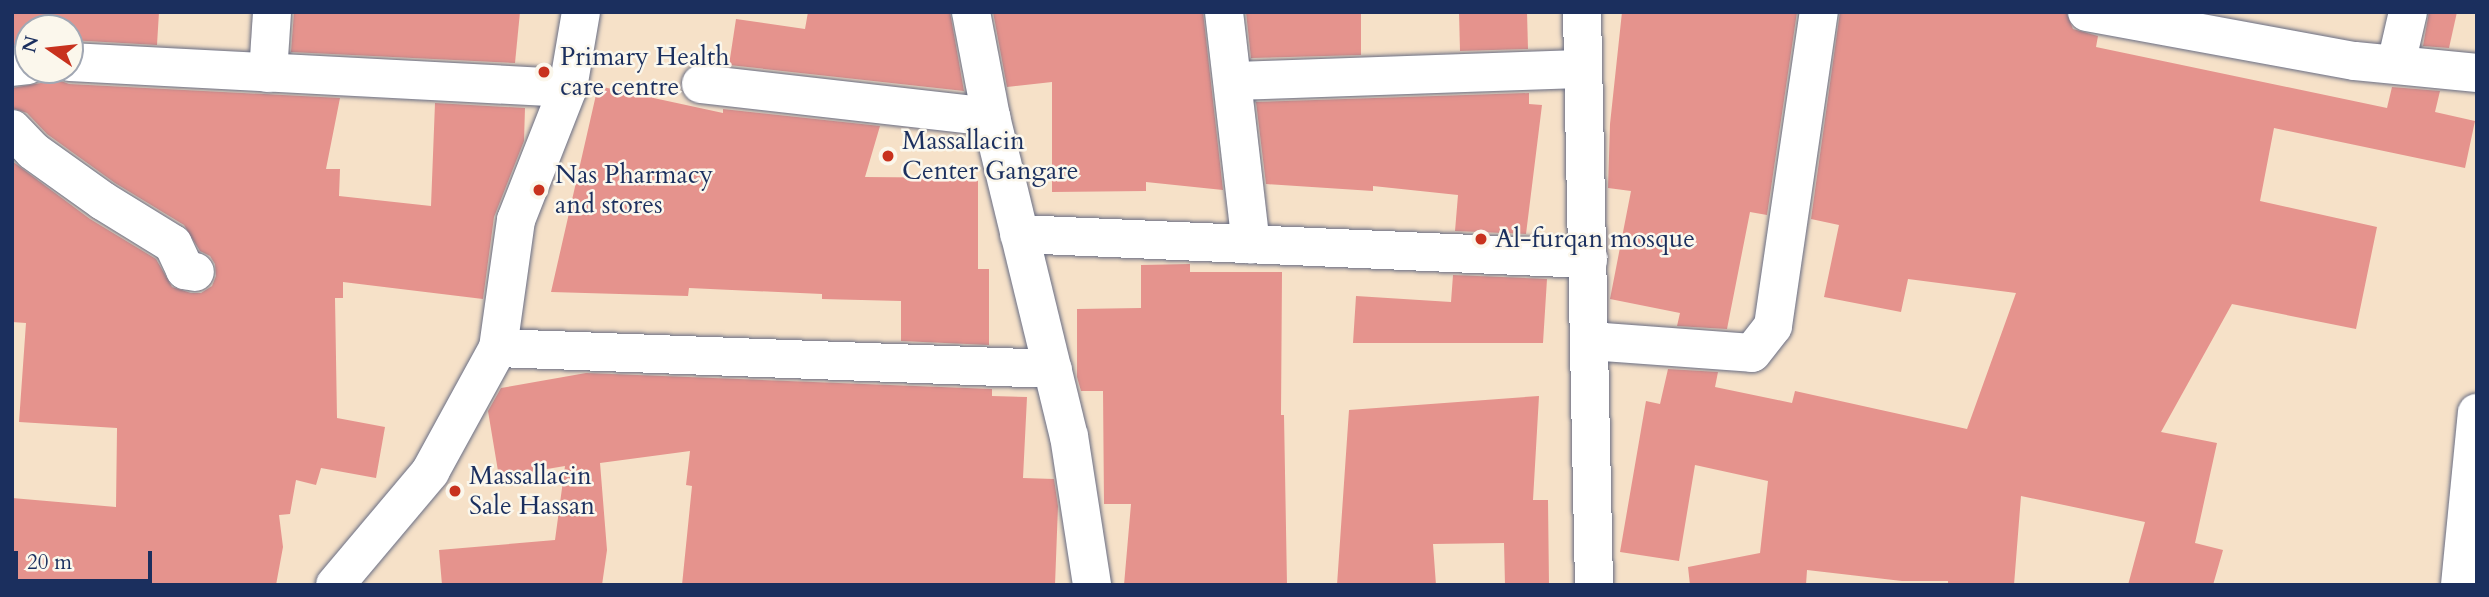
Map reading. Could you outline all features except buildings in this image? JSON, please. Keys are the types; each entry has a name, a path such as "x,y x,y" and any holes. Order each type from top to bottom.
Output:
{"street":[{"path":"268,73 272,12"},
{"path":"335,585 430,472 498,348 516,220 568,88 581,12"},
{"path":"971,12 991,117 1069,436 1092,585"},
{"path":"1224,12 1251,244"},
{"path":"1582,12 1594,585"},
{"path":"1590,341 1752,353 1773,326 1819,12"},
{"path":"2087,12 2356,61 2477,73"},
{"path":"2396,64 2408,12"},
{"path":"84,63 568,88"},
{"path":"1233,81 1582,68"},
{"path":"701,84 991,117"},
{"path":"12,129 33,151 93,194 173,244 185,270 195,272"},
{"path":"1020,234 1588,259"},
{"path":"498,348 1053,369"},
{"path":"2460,585 2477,413"}],"place":[{"name":"Primary Health care centre","path":"544,72"},
{"name":"Massallacin Center Gangare","path":"888,156"},
{"name":"Nas Pharmacy and stores","path":"539,190"},
{"name":"Al-furqan mosque","path":"1481,239"},
{"name":"Massallacin Sale Hassan","path":"455,491"}]}
